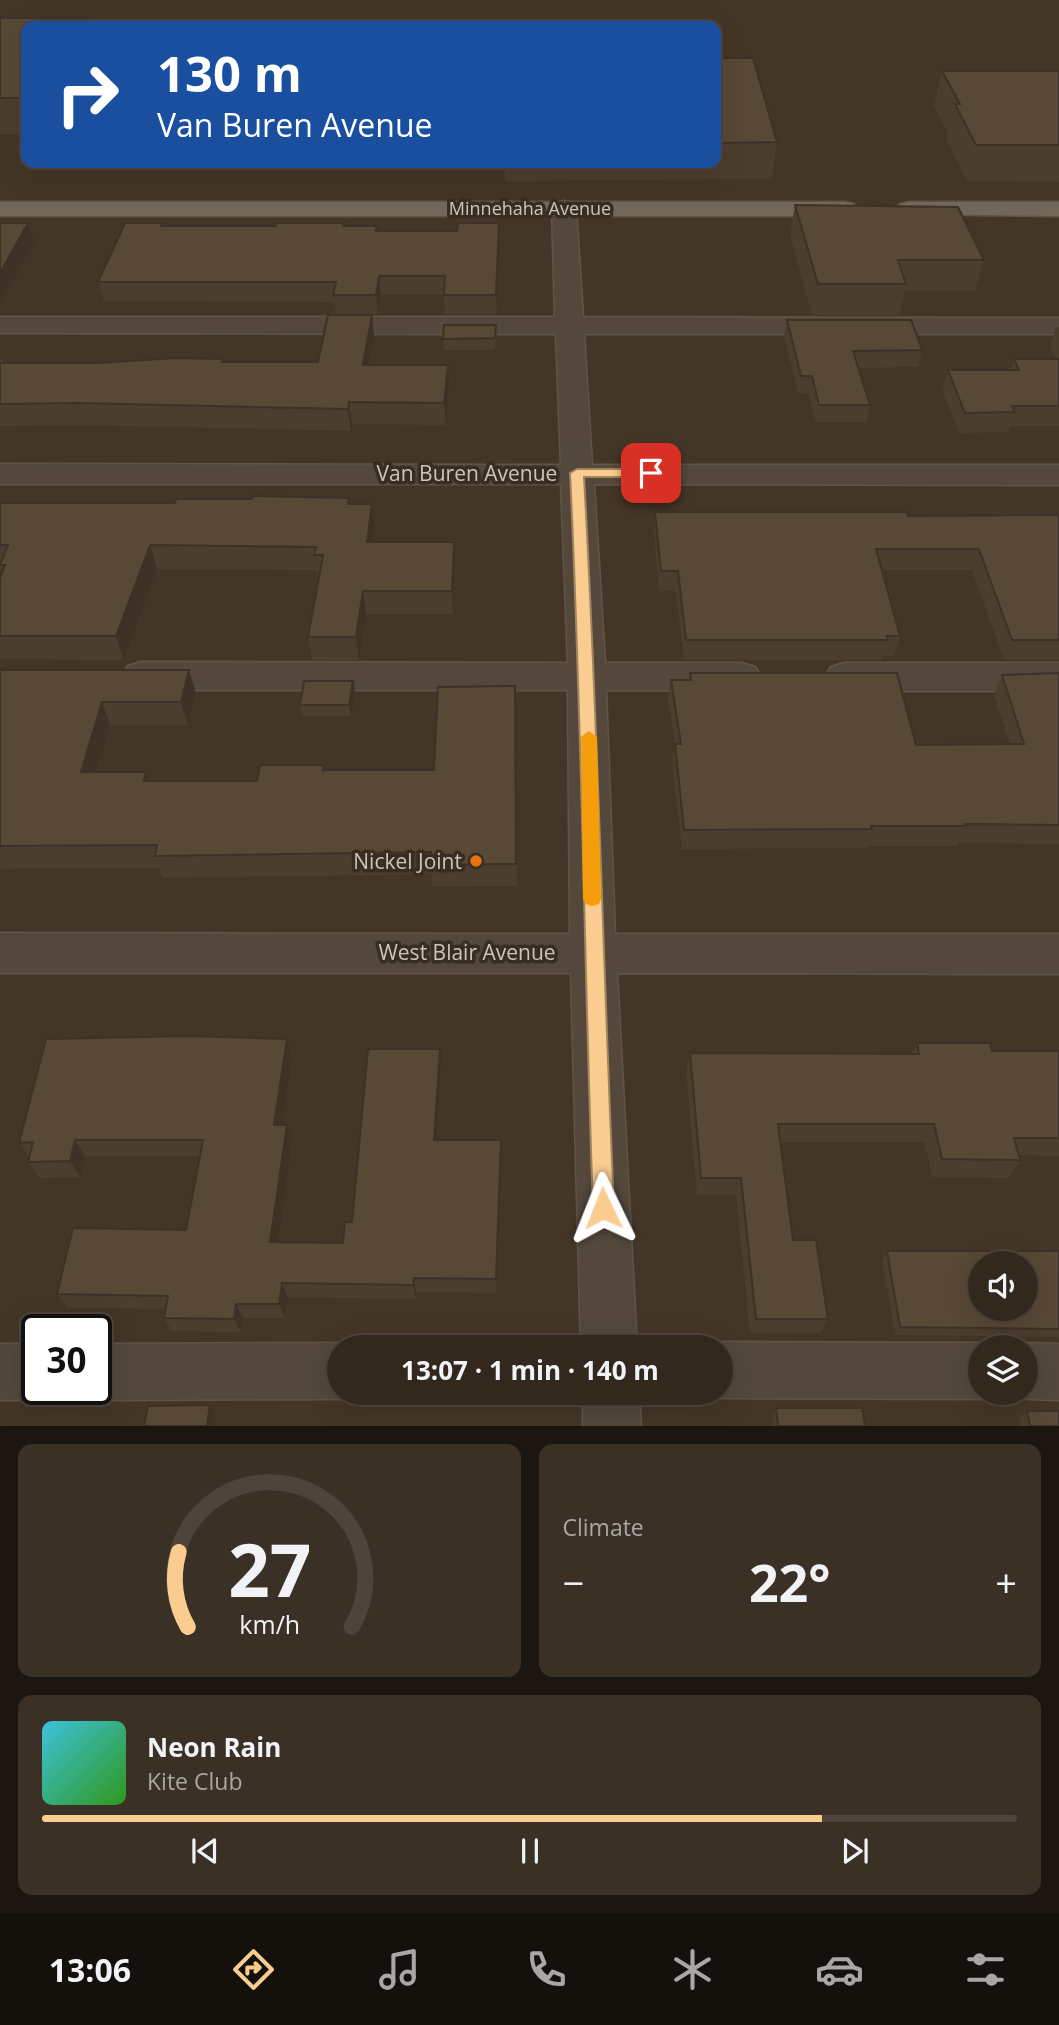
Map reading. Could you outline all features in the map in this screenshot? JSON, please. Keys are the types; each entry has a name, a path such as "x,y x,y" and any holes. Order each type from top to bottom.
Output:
{"main road":[{"name":"Minnehaha Avenue","path":"0,209 1059,209"}],"street":[{"path":"564,208 587,677 593,952 608,1335"},
{"path":"0,326 1059,326"},
{"name":"Van Buren Avenue","path":"0,474 1059,475"},
{"path":"109,676 1059,677"},
{"name":"West Blair Avenue","path":"0,953 1059,954"},
{"path":"733,1370 968,1371"},
{"path":"112,1372 327,1371"},
{"path":"1038,1371 1059,1371"},
{"path":"0,1373 21,1372"},
{"path":"611,1405 612,1426"}],"building":[{"path":"0,18 92,18 90,21 21,21 21,98 0,98"},
{"path":"721,58 753,58 777,142 721,143"},
{"path":"942,71 1059,71 1059,145 976,145 955,104 960,104"},
{"path":"795,205 958,207 984,260 898,260 906,284 818,284"},
{"path":"0,223 28,223 0,273"},
{"path":"125,223 163,223 161,226 276,226 277,223 344,223 343,226 377,226 376,231 457,231 458,223 499,223 496,295 444,295 445,276 379,276 376,295 333,295 336,282 98,282"},
{"path":"328,315 372,315 363,365 448,365 444,403 349,402 348,409 77,403 0,404 0,363 98,363 175,358 223,359 222,362 318,362"},
{"path":"787,320 911,320 922,350 853,351 870,405 819,405 812,376 801,376"},
{"path":"444,325 496,325 495,338 443,339"},
{"path":"1014,359 1059,359 1059,406 1012,406 1015,412 965,413 948,370 1019,370"},
{"path":"253,496 349,498 348,504 372,504 367,542 454,542 452,591 363,591 356,637 308,637 323,555 314,555 316,547 150,545 116,636 0,636 0,578 5,565 0,565 8,545 0,545 0,503 175,503 176,499 252,499"},
{"path":"655,512 906,512 908,516 1059,515 1059,640 1012,640 979,549 876,549 900,636 887,636 888,640 686,640 678,571 661,571"},
{"path":"0,670 189,670 181,702 102,702 81,772 146,772 144,781 257,781 260,765 324,765 323,770 434,770 438,687 515,686 516,864 430,865 431,852 155,856 157,845 0,846"},
{"path":"690,673 897,673 916,745 1024,744 1002,675 1059,673 1059,825 965,824 966,826 871,826 872,829 684,830 675,744 681,744 671,680 691,680"},
{"path":"304,681 353,681 349,705 300,705"},
{"path":"190,1036 287,1039 274,1125 287,1125 270,1242 343,1243 345,1222 352,1222 368,1049 440,1049 434,1140 501,1140 496,1279 414,1278 413,1285 282,1283 279,1304 236,1304 234,1319 164,1318 168,1296 57,1294 73,1228 186,1230 203,1140 75,1140 70,1161 28,1162 33,1142 19,1143 46,1039"},
{"path":"917,1043 990,1043 992,1051 1059,1051 1059,1138 1014,1138 1020,1160 942,1159 934,1124 778,1124 793,1240 816,1240 828,1319 756,1319 741,1178 701,1178 690,1053 919,1054"},
{"path":"887,1251 968,1251 968,1321 1038,1321 1038,1251 1059,1251 1059,1329 900,1327"},
{"path":"210,1405 207,1426 144,1426 148,1406"},
{"path":"776,1408 862,1408 865,1426 778,1426"},
{"path":"1027,1411 1059,1411 1059,1426 1030,1426"}],"slow traffic":[{"path":"589,737 592,899"}],"place":[{"name":"Nickel Joint","path":"476,861"}],"route":[{"path":"603,1208 593,952 587,677 577,473 651,473"}]}
